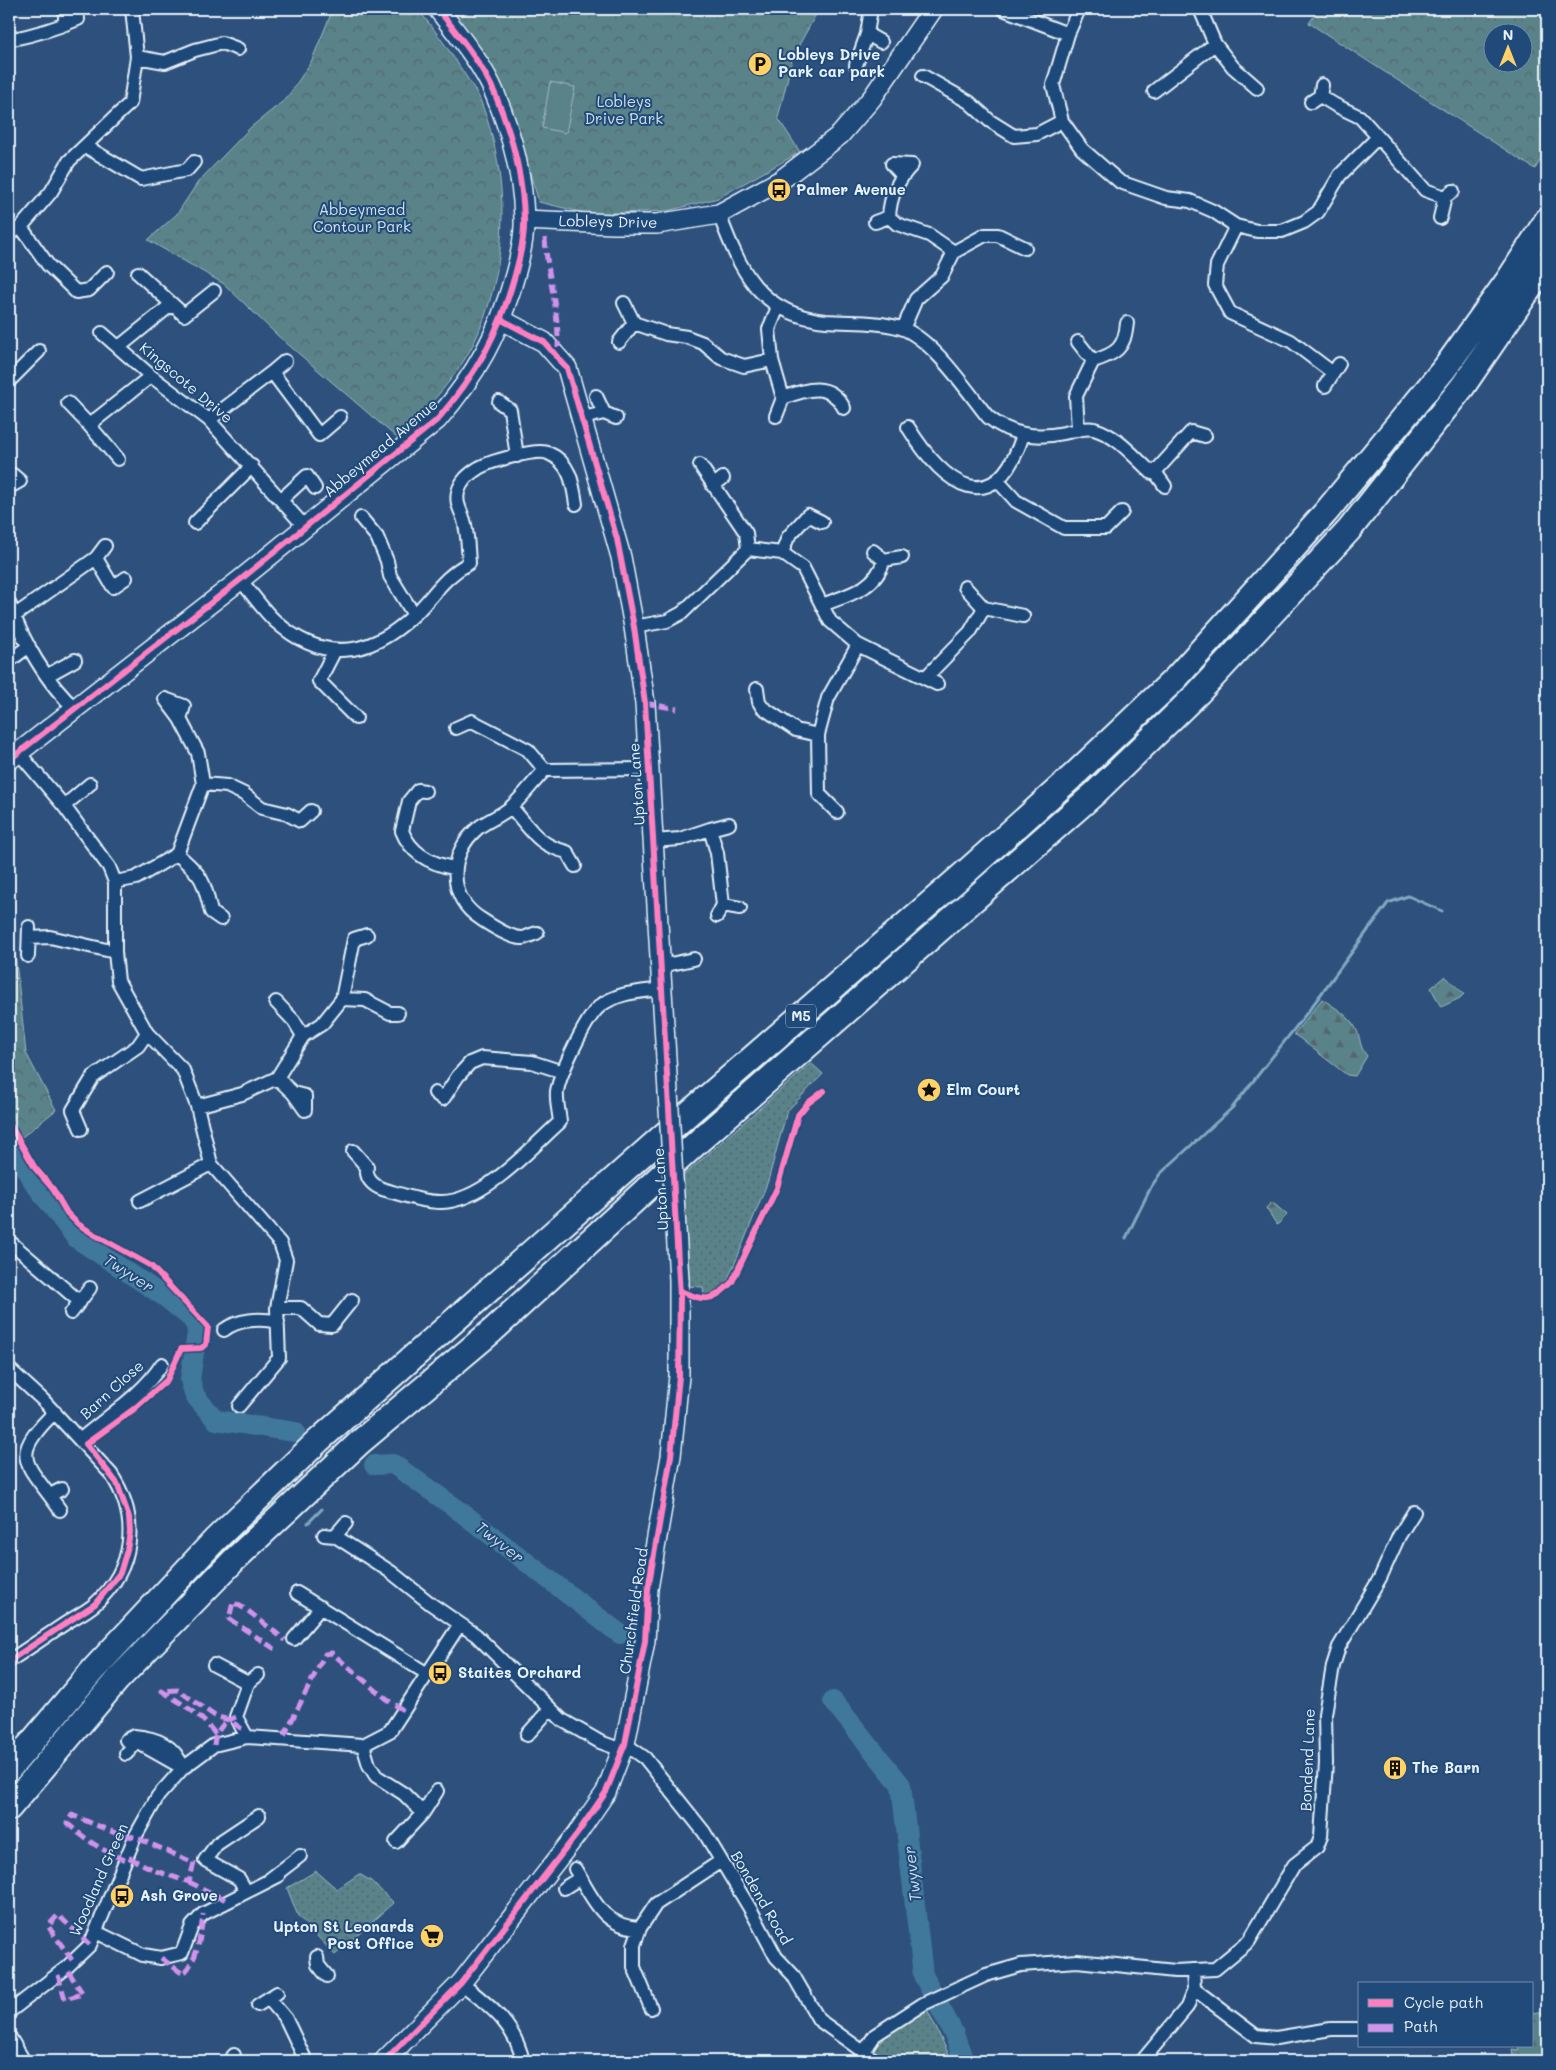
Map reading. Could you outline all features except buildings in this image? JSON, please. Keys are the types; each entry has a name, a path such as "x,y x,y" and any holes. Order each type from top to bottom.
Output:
{"highway":[{"name":"M5","path":"9,1769 94,1669 208,1547 318,1441 680,1121 966,872 1073,776 1176,678 1326,512 1445,368 1509,279 1547,220"},
{"name":"M5","path":"9,1808 117,1680 262,1533 360,1442 492,1330 701,1139 1088,800 1198,692 1349,530 1463,386 1547,264"}],"street":[{"path":"9,234 21,227 51,192 69,161 130,104 137,57 132,9"},
{"name":"Abbeymead Avenue","path":"14,756 240,580 437,420 467,382 502,320 518,262 524,220 520,183 509,136 494,93 479,64 438,9"},
{"path":"856,65 867,34 871,9"},
{"path":"1003,9 1068,34"},
{"path":"1079,9 1068,34 1053,85 1062,121 1082,149 1120,182 1166,198 1190,201 1213,211 1236,226 1257,231 1282,231 1304,222 1318,212 1340,175 1378,137"},
{"path":"1200,9 1215,44 1233,67 1257,88"},
{"name":"Lobleys Drive","path":"524,220 657,224 719,214 781,180 840,135 872,98 930,10"},
{"path":"9,40 44,33 78,19"},
{"path":"867,34 881,42"},
{"path":"137,57 165,62 195,50 222,43 238,49"},
{"path":"1157,83 1215,44"},
{"path":"923,76 952,97 970,102 990,121 1014,136 1037,134 1062,121"},
{"path":"1318,94 1335,106 1360,117 1425,190 1449,194 1440,218"},
{"path":"85,146 142,181 187,170 194,162"},
{"path":"888,217 890,200 902,175 912,165"},
{"path":"719,214 734,252 750,282 778,307 824,320 882,324 903,329 933,349 988,417 998,426 1023,435 1040,436 1078,429 1092,429 1112,436 1152,473 1156,472"},
{"path":"875,222 888,217"},
{"path":"888,217 897,224 929,236 954,252"},
{"path":"1236,226 1217,265 1216,285 1230,313 1291,341 1336,369 1325,386"},
{"path":"21,227 48,266 75,298 89,290 107,272"},
{"path":"903,329 916,299 942,276 954,252 986,235 998,235 1025,248"},
{"path":"138,273 184,315 214,291"},
{"path":"624,303 634,323 666,334 687,337 703,343 721,358 744,366 772,360"},
{"path":"119,347 172,304"},
{"path":"776,416 783,398 772,360 769,329 778,307"},
{"name":"Upton Lane","path":"502,320 544,342 567,368 617,539 634,627 645,703 679,1285"},
{"path":"619,342 634,323"},
{"path":"1078,429 1076,396 1093,361 1113,355 1131,341 1127,323"},
{"name":"Kingscote Drive","path":"102,333 151,376 209,420 305,527"},
{"path":"1078,342 1093,361"},
{"path":"9,381 39,351"},
{"path":"209,420 285,361"},
{"path":"272,372 319,435 340,418"},
{"path":"89,425 151,376"},
{"path":"783,398 808,388 822,390 842,404"},
{"path":"596,396 604,412 616,418"},
{"path":"500,402 510,410 517,456"},
{"path":"68,403 118,459"},
{"path":"583,418 604,412"},
{"path":"908,426 911,445 944,473 963,486 983,488 997,480 1009,468 1023,435"},
{"path":"1156,472 1186,428 1205,436"},
{"path":"240,580 275,620 303,641 334,652 366,647 390,635 414,615 451,573 470,563 465,523 456,504 464,480 479,467 517,456 546,452 556,458 569,472 576,504"},
{"path":"700,465 746,533 748,550"},
{"path":"195,523 252,466"},
{"path":"1156,472 1165,486"},
{"path":"281,500 307,476 314,488"},
{"path":"713,486 723,478"},
{"path":"997,480 1016,501 1064,528 1106,535 1117,514"},
{"path":"782,553 788,537 815,516"},
{"path":"361,518 377,537 388,561 390,576 414,615"},
{"path":"14,616 96,558 105,546"},
{"path":"634,627 667,620 682,613 748,550 782,553 803,568 830,620 858,645 937,684"},
{"path":"873,551 884,560 902,557"},
{"path":"96,558 113,587 126,578"},
{"path":"822,605 867,587 881,572 884,560"},
{"path":"965,587 984,608 1023,616"},
{"path":"9,603 29,646 66,702 76,709"},
{"path":"925,678 970,632 984,608"},
{"path":"838,812 813,797 818,735 828,698 858,645"},
{"path":"9,661 29,646"},
{"path":"334,652 319,681 356,718"},
{"path":"48,675 73,666"},
{"path":"757,689 758,702 762,707 796,730 818,735"},
{"path":"115,882 136,878 177,854 203,784 198,753 180,719 165,699"},
{"path":"456,728 473,715 528,750 545,770"},
{"path":"14,756 64,806 109,867 115,882 115,952 118,981 147,1033 184,1070 197,1106 211,1164 280,1243 285,1255 286,1269 277,1308 279,1358 239,1406"},
{"path":"537,933 523,942 500,930 467,908 458,894 454,868 470,836 479,827 510,807 545,770 648,769"},
{"path":"64,806 90,784"},
{"path":"203,784 227,786 244,794 262,808 288,814 300,821 311,811"},
{"path":"426,791 418,790 409,802 402,831 409,843 426,860 454,868"},
{"path":"510,807 537,838 550,848 570,848 575,866"},
{"path":"653,841 680,839 729,824"},
{"path":"710,830 717,853 720,911 740,908"},
{"path":"177,854 199,873 204,884 210,912 221,919"},
{"path":"28,956 29,933 115,952"},
{"path":"197,1106 242,1094 276,1078 304,1036 322,1024 342,999 354,939 367,935"},
{"path":"661,966 694,959"},
{"path":"353,1151 366,1166 366,1175 369,1181 382,1189 442,1202 466,1197 488,1185 560,1122 557,1093 562,1072 585,1027 599,1006 624,994 662,989"},
{"path":"342,999 365,1000 392,1015"},
{"path":"276,1002 294,1021 304,1036"},
{"path":"81,1129 73,1110 93,1077 138,1046 147,1033"},
{"path":"443,1099 458,1076 481,1052 507,1061 538,1063 562,1072"},
{"path":"276,1078 293,1093"},
{"path":"149,1201 211,1164"},
{"path":"9,1241 80,1302"},
{"name":"Churchfield Road","path":"384,2061 461,1984 577,1834 606,1792 623,1747 645,1641 648,1589 671,1456 679,1376 679,1285"},
{"path":"71,1313 90,1288"},
{"path":"277,1308 301,1308 319,1324 332,1325 352,1300"},
{"path":"224,1330 232,1323 266,1320 278,1322"},
{"name":"Barn Close","path":"81,1439 134,1396 149,1373 162,1364"},
{"path":"9,1369 81,1439 117,1483 129,1517 130,1532 120,1573 95,1604 9,1661"},
{"path":"54,1412 35,1431 28,1443 26,1453 30,1470 60,1510"},
{"path":"50,1495 62,1489"},
{"name":"Bondend Lane","path":"863,2053 875,2035 923,2004 986,1975 1021,1965 1077,1961 1175,1971 1215,1969 1249,1941 1294,1865 1317,1846 1321,1836 1326,1763 1325,1714 1332,1666 1339,1647 1380,1578 1399,1536 1414,1512"},
{"path":"346,1523 330,1535 391,1572 460,1624 495,1652 549,1710 562,1720 600,1742 623,1747"},
{"path":"297,1593 426,1674"},
{"path":"294,1639 320,1607"},
{"path":"423,1813 404,1794 376,1776 362,1745 390,1731 460,1624"},
{"path":"214,1665 253,1679 236,1717 247,1737"},
{"path":"527,1735 549,1710"},
{"path":"126,1740 134,1736 144,1737 161,1743 178,1754 183,1768"},
{"name":"Woodland Green","path":"9,2012 66,1968 90,1945 135,1838 158,1796 183,1768 214,1745 247,1737 362,1745"},
{"path":"126,1754 137,1742 183,1768"},
{"name":"Bondend Road","path":"623,1747 644,1758 704,1832 752,1912 776,1957 793,1975 819,2020 876,2061"},
{"path":"396,1842 423,1813 437,1790"},
{"path":"246,1891 239,1878 205,1860 218,1844 259,1816"},
{"path":"96,1932 144,1954 161,1958 182,1952 192,1926 204,1914 273,1878 300,1856"},
{"path":"645,2006 634,1967 634,1945 640,1928 656,1904 721,1861"},
{"path":"564,1888 578,1874 606,1918 618,1925 640,1928"},
{"path":"317,1957 318,1965 327,1976"},
{"path":"1142,2061 1175,2024 1187,2007 1194,1989 1193,1970"},
{"path":"461,1984 489,2006 510,2026 518,2043 523,2061"},
{"path":"1194,1989 1256,2036 1276,2038 1331,2029 1358,2029"},
{"path":"268,1999 286,2019 306,2061"},
{"path":"9,2036 24,2061"}],"green space":[{"name":"Abbeymead Contour Park","path":"333,9 417,9 443,41 478,95 490,130 497,159 502,218 500,248 496,277 478,334 453,377 420,414 396,437 277,335 224,284 148,240 177,214 198,182 251,127 287,98 311,62"},
{"name":"Lobleys Drive Park","path":"450,9 819,9 793,56 778,118 800,152 718,198 667,211 589,214 539,202 504,89"},
{"path":"1319,9 1547,9 1547,150 1535,169 1309,23"},
{"path":"550,82 575,87 566,133 542,128"},
{"path":"9,898 26,1053 56,1110 12,1145 9,1141"},
{"path":"1445,976 1464,994 1460,998 1441,1007 1431,988"},
{"path":"1322,999 1347,1017 1355,1026 1361,1046 1367,1056 1355,1076 1347,1075 1294,1034"},
{"path":"811,1063 823,1074 787,1111 768,1181 726,1283 717,1291 704,1295 703,1287 686,1286 683,1176"},
{"path":"1272,1202 1287,1215 1277,1225 1266,1208"},
{"path":"316,1871 337,1889 359,1874 371,1881 394,1903 335,1955 298,1916 287,1888"},
{"path":"925,2005 952,2061 877,2061 867,2056 875,2035"},
{"path":"1547,2011 1547,2061 1514,2061 1512,2049 1534,2048 1534,2013"}],"waterway":[{"path":"1126,1238 1151,1187 1160,1174 1232,1108 1310,1009 1388,903 1408,896 1442,911"},
{"name":"Twyver","path":"9,1143 35,1184 76,1238 165,1297 191,1318 196,1325 197,1333 190,1380 195,1396 216,1420 295,1432"},
{"name":"Twyver","path":"374,1465 393,1464 457,1509 620,1634"},
{"path":"308,1523 322,1509"},
{"name":"Twyver","path":"833,1701 901,1785 923,1975 954,2034 964,2061"}],"marked path":[{"path":"545,238 557,319 558,347"},
{"path":"645,703 677,709"},
{"path":"275,1649 229,1619 233,1602 247,1610 285,1640"},
{"path":"284,1736 325,1654 332,1653 386,1699 403,1710"},
{"path":"215,1734 198,1715 162,1691 178,1690 215,1716 229,1720 242,1729"},
{"path":"214,1745 220,1728 236,1717"},
{"path":"125,1860 101,1849 74,1829 67,1823 72,1815 120,1835 135,1837 194,1863 189,1882 156,1871 126,1856"},
{"path":"189,1882 226,1900"},
{"path":"161,1958 183,1974 192,1962 195,1954 200,1938 203,1914"},
{"path":"72,1960 48,1926 58,1915 90,1945"},
{"path":"58,1975 65,1999 83,1994 66,1968"}],"cycle path":[{"path":"9,760 240,580 437,420 464,386 485,352 509,296 523,240 523,203 519,171 511,139 490,83 469,50 438,9"},
{"path":"384,2061 461,1983 577,1834 606,1792 625,1744 645,1641 648,1589 671,1456 679,1376 680,1296 645,703 634,627 617,539 567,368 544,342 502,320"},
{"path":"680,1291 696,1297 708,1298 719,1294 732,1282 777,1188 798,1115 808,1103 824,1091"},
{"path":"9,1123 35,1168 53,1189 67,1213 78,1224 95,1235 151,1266 208,1327 206,1345 201,1348 181,1349 167,1380 134,1409 86,1444 117,1483 129,1517 130,1532 120,1573 95,1604 9,1661"}],"place":[{"name":"Lobleys Drive Park car park","path":"760,64"},
{"name":"Palmer Avenue","path":"779,190"},
{"name":"Elm Court","path":"929,1090"},
{"name":"Staites Orchard","path":"440,1673"},
{"name":"The Barn","path":"1395,1768"},
{"name":"Ash Grove","path":"122,1896"},
{"name":"Upton St Leonards Post Office","path":"432,1936"}]}
